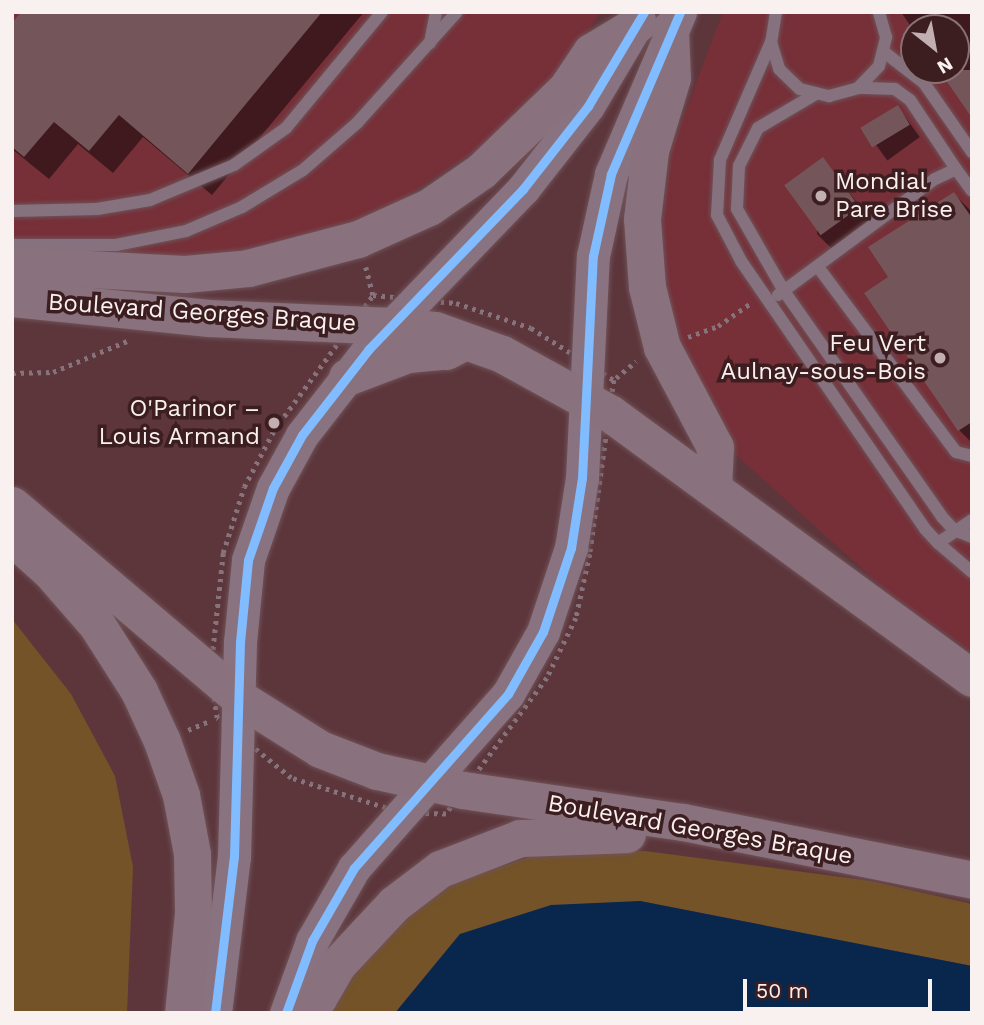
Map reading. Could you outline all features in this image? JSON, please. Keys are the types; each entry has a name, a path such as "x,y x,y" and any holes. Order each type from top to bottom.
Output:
{"main road":[{"path":"12,265 185,274 248,268 358,239 429,207 481,171 556,99 591,52 658,19"},
{"path":"215,1013 234,857 242,701 240,642 248,560 273,488 302,435 347,377 404,313 523,189 658,19"},
{"path":"658,19 672,78 650,152 642,219 647,287 662,347 715,447 713,488"},
{"path":"286,1013 318,930 354,868 508,694 543,632 571,548 600,389 593,256 611,174 658,19"},
{"name":"Boulevard Georges Braque","path":"12,298 209,318 404,313 435,330 600,389"},
{"path":"347,377 408,354 446,351 465,341"},
{"path":"600,389 713,488 972,678"},
{"path":"12,505 103,578 210,676 242,701"},
{"path":"12,537 51,572 97,625 139,691 162,741 181,795 192,854 193,913 183,1013"},
{"name":"Boulevard Georges Braque","path":"242,701 320,749 377,771 463,790 683,822 972,880"},
{"path":"302,1013 318,998 338,964 394,904 440,869 520,838 579,832 622,835 683,822"}],"lane":[{"path":"12,211 97,209 150,200 234,165 286,128 382,12"},
{"path":"429,47 436,12"},
{"path":"12,245 116,245 186,231 242,207 312,163 357,123 429,47 457,12"},
{"path":"776,12 771,42 720,160 717,215 767,297 938,543 972,572"},
{"path":"771,42 779,69 788,80 814,94 844,94 858,88 874,73 884,52 886,37 879,12"},
{"path":"884,52 924,83 972,152"},
{"path":"858,88 895,89 910,100 972,191"},
{"path":"814,94 758,128 739,166 737,209 784,291 954,530 972,537"},
{"path":"767,297 784,291 935,179 956,169"},
{"path":"818,267 956,452 972,456"},
{"path":"938,543 972,520"}],"path":[{"path":"373,295 404,313 456,303 531,328 600,389"},
{"path":"316,352 329,354 274,430 244,487 223,553 210,676 217,718 291,778 353,801 402,813 446,814 547,678 576,618 600,389 662,347 718,326 767,297"},
{"path":"12,373 53,372 133,338"}],"shaded area":[{"path":"12,12 600,12 576,54 494,139 373,218 258,254 167,260 12,245"},
{"path":"723,12 972,12 972,652 893,597 734,453 689,370 666,303 662,222 671,149"},
{"path":"12,619 71,694 115,776 133,867 127,1013 12,1013"},
{"path":"645,851 871,881 972,904 972,966 640,901 460,934 395,1013 328,1013 348,975 391,927 456,882 538,854"}],"water":[{"path":"640,901 972,966 972,1013 395,1013 460,934 551,905"}],"building":[{"path":"21,12 322,12 188,174 119,115 89,151 54,122 24,157 12,147 12,23"},
{"path":"970,70 972,70 972,118 949,84 970,84"},
{"path":"898,105 910,125 872,147 860,128"},
{"name":"Mondial Pare Brise","path":"823,157 859,207 821,235 784,185"},
{"name":"Feu Vert Aulnay-sous-Bois","path":"954,192 972,218 972,422 958,431 864,293 888,277 868,247"}],"cycle path":[{"path":"215,1013 234,857 240,642 248,560 273,488 302,435 369,349 523,189 588,106 644,12"},
{"path":"286,1013 312,941 354,868 508,694 543,632 571,548 582,478 593,256 611,174 680,12"}],"place":[{"name":"Mondial Pare Brise","path":"821,196"},
{"name":"Feu Vert Aulnay-sous-Bois","path":"940,358"},
{"name":"O'Parinor – Louis Armand","path":"274,423"}]}
